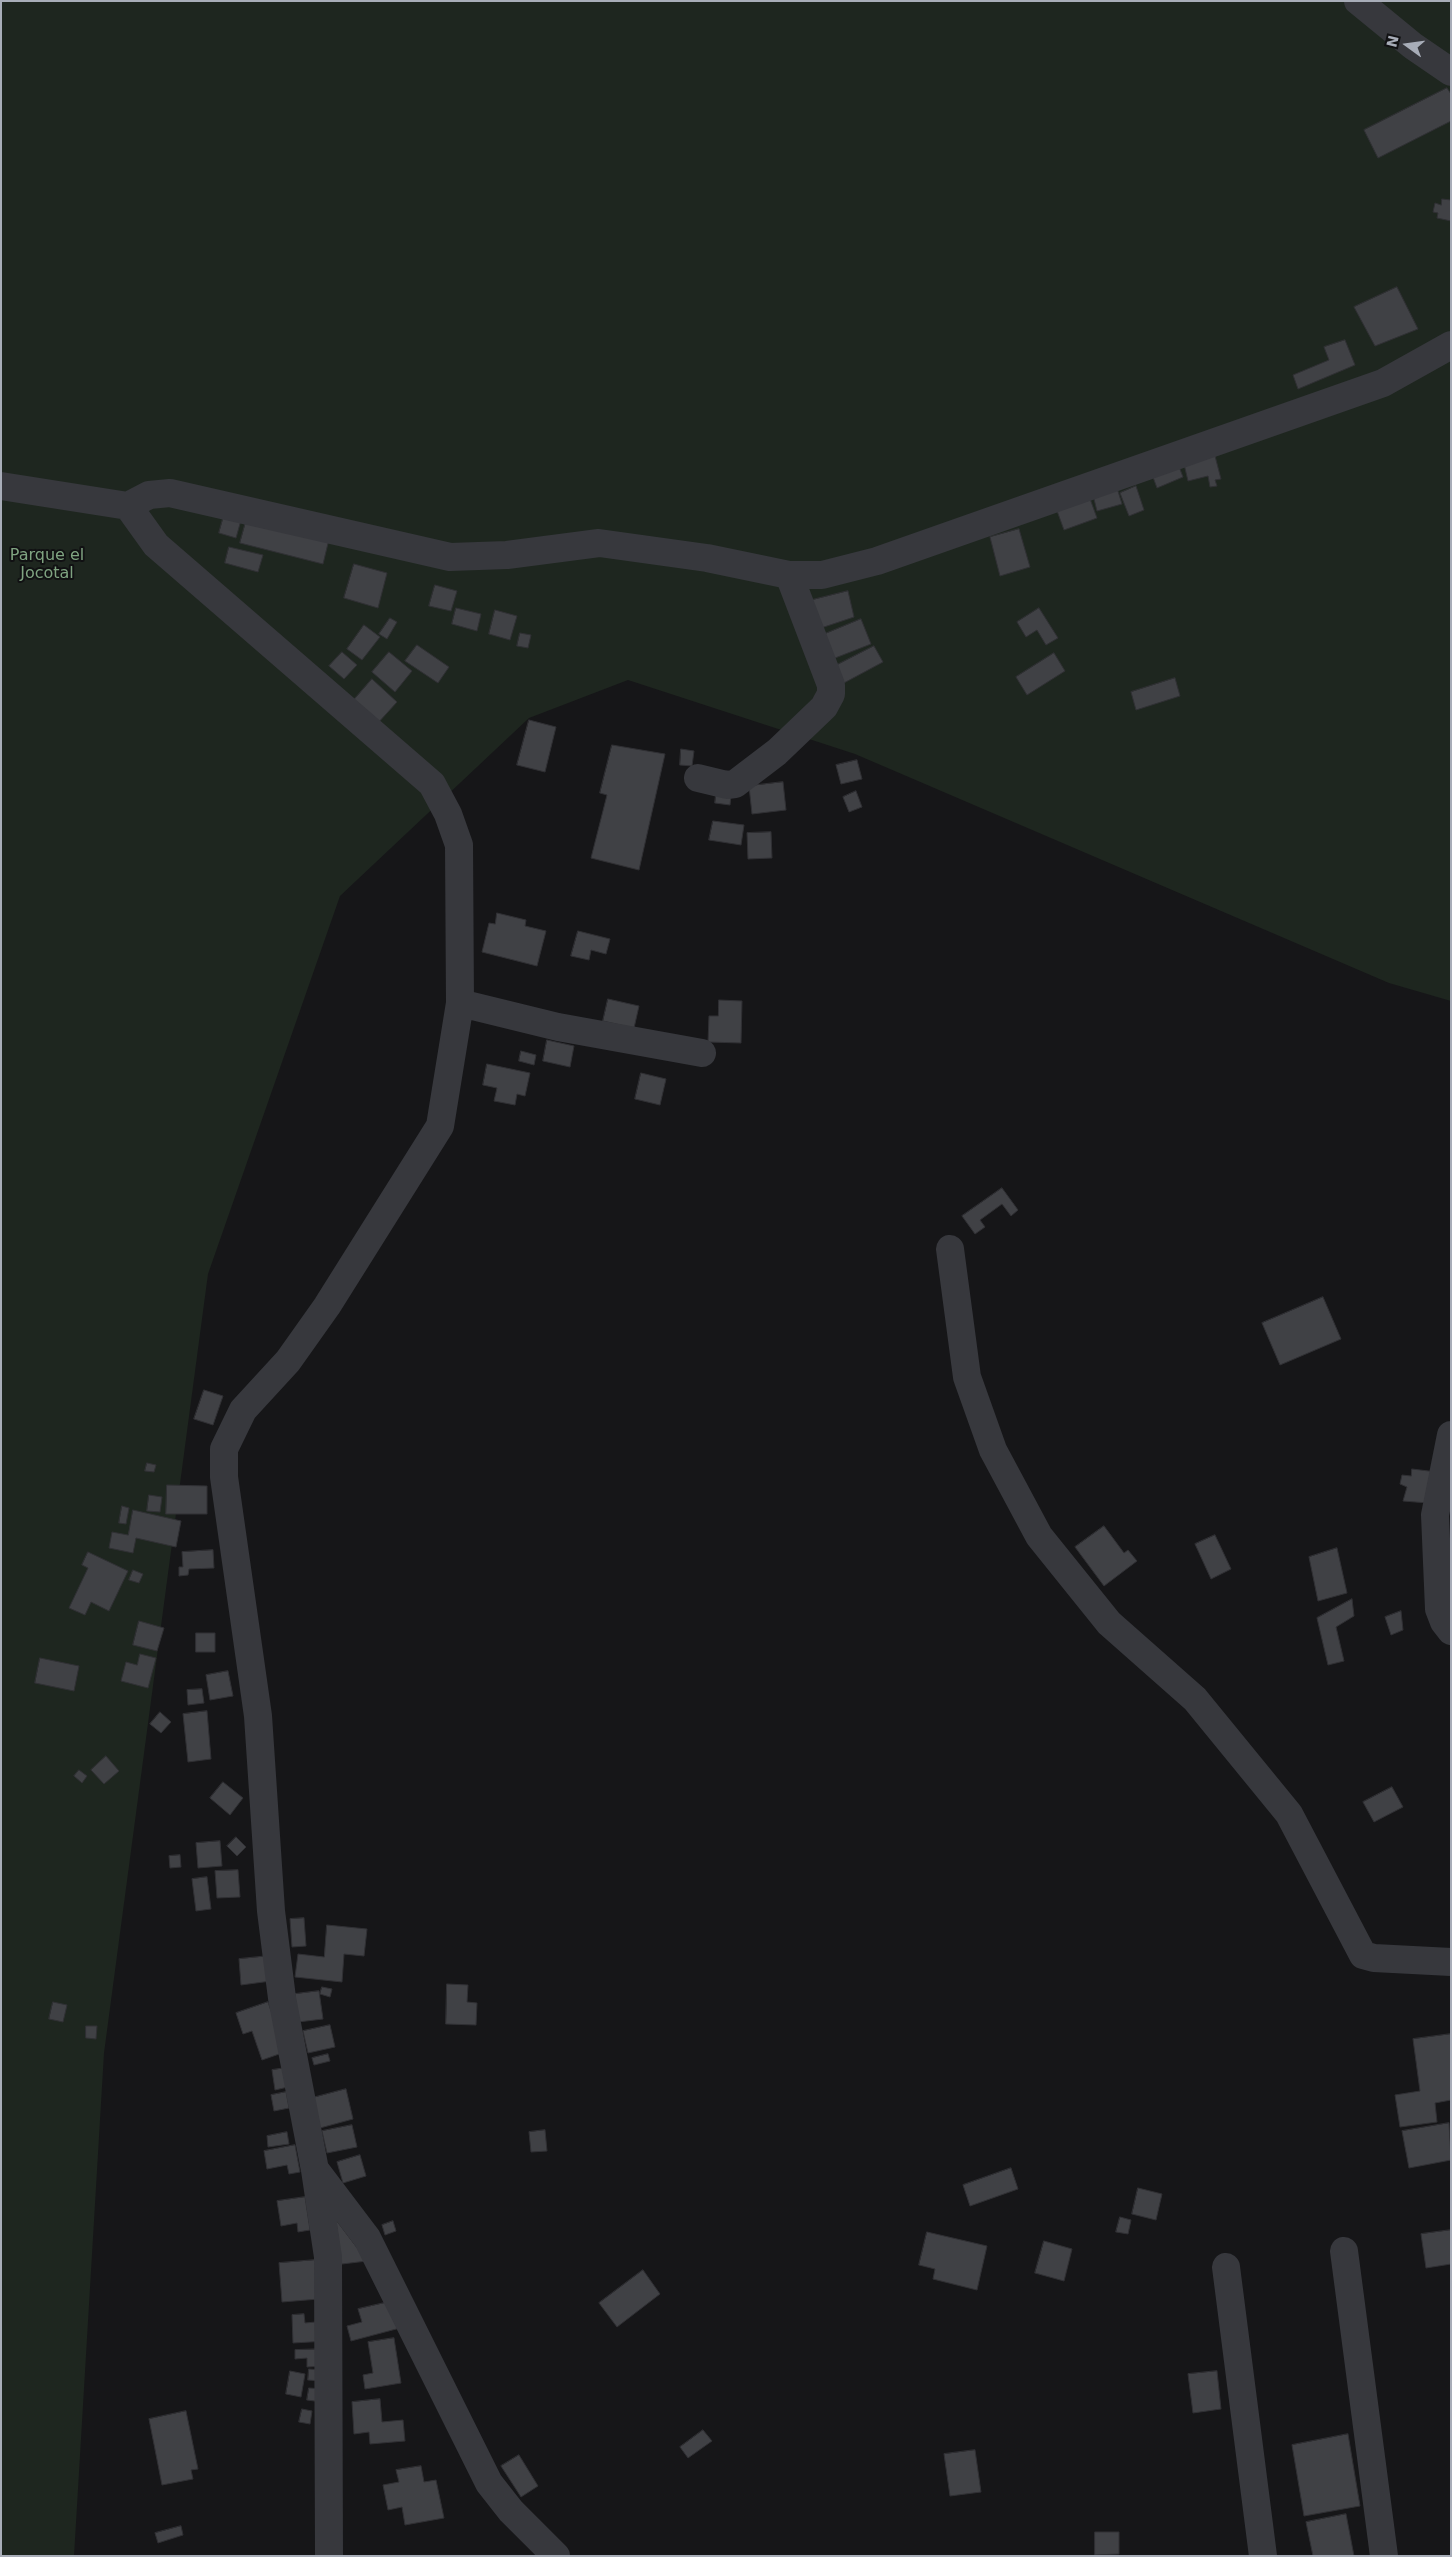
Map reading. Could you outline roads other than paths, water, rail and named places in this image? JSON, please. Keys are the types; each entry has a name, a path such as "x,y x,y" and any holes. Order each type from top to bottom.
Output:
{"street":[{"path":"1358,1 1413,46 1451,72"},
{"path":"1,486 128,506 149,495 170,492 450,557 507,555 600,543 707,558 789,575 822,575 886,557 1383,383 1451,345"},
{"path":"128,506 156,545 432,784 448,814 459,845 460,1003 440,1126 327,1306 288,1361 243,1410 224,1449 224,1477 258,1716 271,1911 282,1998 315,2170 328,2257 328,2556"},
{"path":"698,778 727,785 735,784 777,752 824,707 831,694 831,685 789,575"},
{"path":"460,1003 558,1027 702,1053"},
{"path":"950,1249 967,1377 993,1450 1039,1536 1109,1623 1194,1699 1289,1814 1363,1955 1374,1958 1451,1962"},
{"path":"1451,1435 1435,1515 1439,1609 1444,1622 1451,1631"},
{"path":"315,2170 367,2238 489,2483 511,2511 556,2556"},
{"path":"1344,2251 1384,2556"},
{"path":"1226,2267 1263,2556"}],"park label":[{"name":"Parque el Jocotal","path":"47,565"}]}
